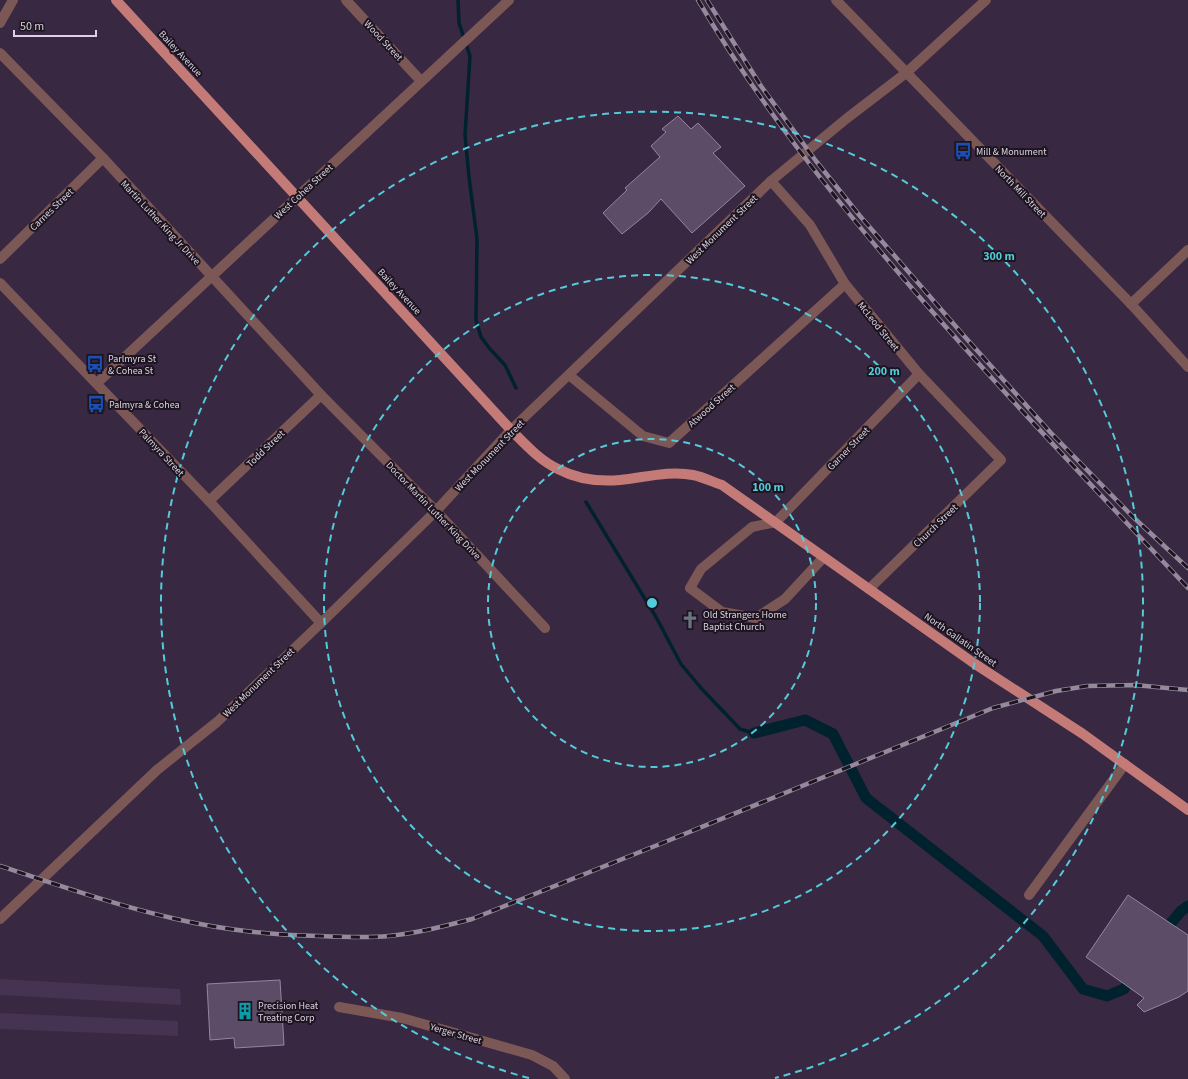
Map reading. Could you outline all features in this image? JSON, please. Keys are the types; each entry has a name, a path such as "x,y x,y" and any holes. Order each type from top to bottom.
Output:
{"main road":[{"name":"Bailey Avenue","path":"121,2 297,197 511,430 538,456 556,469 574,476 596,480 621,480 650,475 693,475 722,485"},
{"name":"North Gallatin Street","path":"722,485 776,522 823,558 870,589 975,664 1083,734 1188,810"}],"street":[{"path":"0,23 13,0"},
{"name":"Wood Street","path":"346,0 421,81"},
{"name":"West Cohea Street","path":"97,383 509,0"},
{"name":"North Mill Street","path":"836,0 1131,304 1188,366"},
{"name":"West Monument Street","path":"0,919 157,770 217,722 321,623 436,511 511,430 771,181 846,119 906,73 986,0"},
{"name":"Martin Luther King Jr Drive","path":"0,52 102,158 320,395"},
{"name":"Carnes Street","path":"0,259 102,158"},
{"name":"McLeod Street","path":"771,181 810,225 845,284 919,374 1001,460"},
{"path":"1131,304 1188,250"},
{"name":"Palmyra Street","path":"0,283 209,501 321,623"},
{"name":"Atwood Street","path":"569,375 643,436 669,443 845,284"},
{"name":"Garner Street","path":"776,522 919,374"},
{"name":"Todd Street","path":"209,501 320,395"},
{"name":"Doctor Martin Luther King Drive","path":"320,395 436,511 545,628"},
{"name":"Church Street","path":"870,589 1001,460"},
{"path":"776,522 752,527 701,568 690,588 722,612 756,618 785,599 823,558"},
{"path":"1029,895 1125,764"},
{"name":"Yerger Street","path":"339,1007 402,1018 532,1055 553,1066 565,1079"}],"shaded area":[{"path":"0,979 180,989 181,1005 0,995"},
{"path":"0,1013 178,1021 178,1036 0,1029"}],"building":[{"path":"678,116 691,129 698,123 721,147 713,153 745,186 692,233 661,199 648,213 622,234 603,213 627,190 625,188 660,157 651,146 666,132 662,129"},
{"path":"1128,895 1188,935 1188,991 1179,997 1144,1012 1137,1005 1144,998 1086,957"},
{"name":"Precision Heat Treating Corp","path":"280,980 284,1045 235,1048 234,1038 210,1040 207,984"}],"waterway":[{"path":"458,0 459,23 470,56 465,135 477,239 476,320 481,337 505,365 516,388"},
{"path":"586,502 656,617 681,664 701,688 740,729 754,733"},
{"path":"754,733 805,720 833,734 866,798 1043,936 1083,989 1107,996 1124,989 1135,973"},
{"path":"1162,934 1181,911 1188,906"}],"railway":[{"path":"698,0 747,78 773,115 828,188 886,258 983,368 1188,588"},
{"path":"707,0 761,86 816,161 860,216 1051,433 1132,516 1188,568"},
{"path":"0,866 132,908 212,926 266,933 302,935 346,937 380,937 400,935 472,919 993,708 1056,691 1087,686 1135,685 1188,690"}],"place":[{"name":"Mill & Monument","path":"963,151"},
{"name":"Parlmyra St & Cohea St","path":"95,364"},
{"name":"Palmyra & Cohea","path":"96,404"},
{"name":"Old Strangers Home Baptist Church","path":"690,620"},
{"name":"Precision Heat Treating Corp","path":"245,1011"}]}
